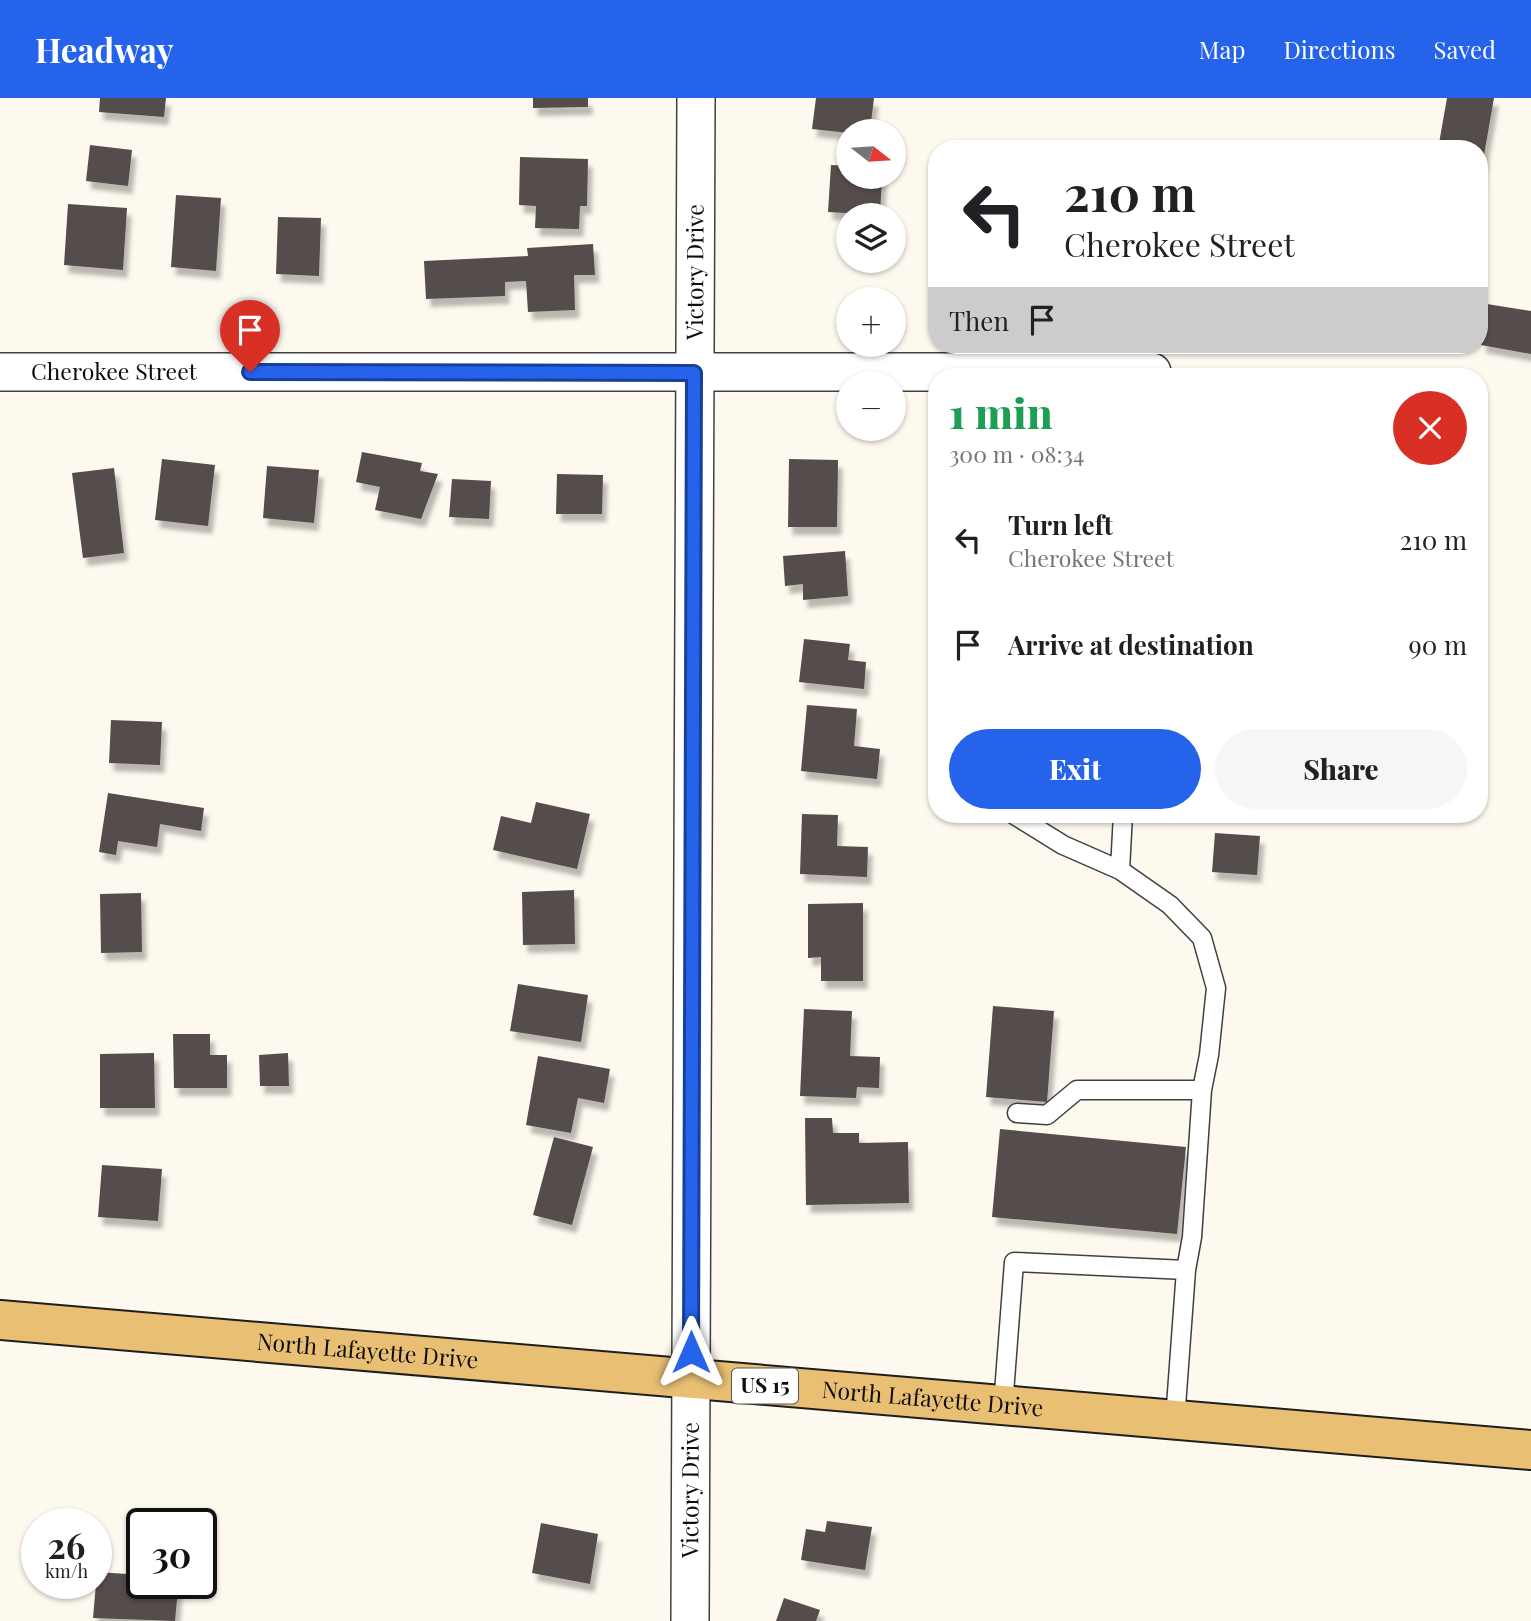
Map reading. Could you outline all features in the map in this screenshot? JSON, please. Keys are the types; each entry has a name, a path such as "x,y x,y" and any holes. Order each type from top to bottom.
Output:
{"main road":[{"name":"North Lafayette Drive","path":"0,1320 1531,1450"}],"street":[{"name":"Victory Drive","path":"690,1621 695,98"},
{"name":"Cherokee Street","path":"0,372 928,372"}],"lane":[{"path":"1028,823 1063,845 1120,870 1170,905 1202,938 1216,988 1209,1055 1202,1090 1175,1420"},
{"path":"1120,870 1123,823"},
{"path":"1017,1113 1046,1115 1077,1090 1202,1090"},
{"path":"1003,1406 1014,1262 1186,1270"}],"building":[{"path":"100,98 166,98 164,117 99,112"},
{"path":"533,98 588,98 588,107 533,108"},
{"path":"816,98 874,98 871,119 836,119 836,132 812,129"},
{"path":"1447,98 1494,98 1487,140 1440,140"},
{"path":"90,145 132,150 128,186 86,181"},
{"path":"520,157 588,159 587,206 580,206 579,229 535,228 536,206 519,205"},
{"path":"831,165 836,165 836,189 881,189 881,203 836,203 836,212 828,212"},
{"path":"176,195 221,198 216,271 171,267"},
{"path":"68,204 127,208 123,270 64,265"},
{"path":"278,217 321,218 319,276 276,274"},
{"path":"593,244 595,275 574,275 575,310 528,312 526,281 505,282 505,296 426,299 424,261 528,256 527,248"},
{"path":"1488,304 1531,311 1531,354 1488,346"},
{"path":"362,452 422,463 420,471 438,474 421,519 375,510 380,487 356,482"},
{"path":"162,459 215,465 208,526 155,520"},
{"path":"789,459 838,460 837,527 788,527"},
{"path":"267,466 319,470 314,523 263,518"},
{"path":"114,468 124,553 83,558 72,473"},
{"path":"557,474 603,475 602,514 556,514"},
{"path":"452,479 491,481 489,519 449,517"},
{"path":"845,551 848,596 803,600 803,584 785,586 783,556"},
{"path":"804,639 850,644 848,660 866,662 864,689 799,682"},
{"path":"807,705 857,709 854,746 880,749 877,779 801,771"},
{"path":"111,720 162,722 160,765 109,763"},
{"path":"108,793 204,808 201,831 160,824 157,847 118,841 116,855 99,852"},
{"path":"536,802 590,814 577,869 493,850 501,816 531,823"},
{"path":"802,814 838,815 837,846 868,847 867,877 800,874"},
{"path":"1215,833 1260,836 1257,875 1212,872"},
{"path":"574,890 575,944 523,945 522,892"},
{"path":"141,893 142,952 101,953 100,894"},
{"path":"863,903 863,981 821,981 821,957 808,958 808,904"},
{"path":"518,984 588,995 581,1042 510,1031"},
{"path":"993,1006 1054,1011 1047,1102 986,1097"},
{"path":"804,1009 852,1011 850,1056 880,1057 879,1088 857,1087 856,1098 800,1096"},
{"path":"173,1034 210,1034 210,1055 227,1055 227,1088 174,1088"},
{"path":"154,1053 155,1108 100,1108 100,1054"},
{"path":"288,1053 289,1086 260,1086 259,1055"},
{"path":"538,1056 610,1069 604,1103 578,1098 571,1133 526,1125"},
{"path":"805,1118 832,1118 833,1133 859,1133 859,1143 908,1142 909,1203 806,1205"},
{"path":"1000,1129 1186,1147 1177,1234 992,1217"},
{"path":"554,1137 593,1147 572,1225 533,1215"},
{"path":"102,1165 162,1169 158,1221 98,1217"},
{"path":"827,1521 872,1527 865,1570 801,1560 806,1529 825,1532"},
{"path":"541,1523 598,1534 590,1584 532,1573"},
{"path":"112,1573 126,1574 126,1599 177,1599 175,1621 93,1618 95,1599 112,1599"},
{"path":"784,1598 820,1610 816,1621 776,1621"}],"route":[{"path":"250,372 694,373 691,1352"}]}
